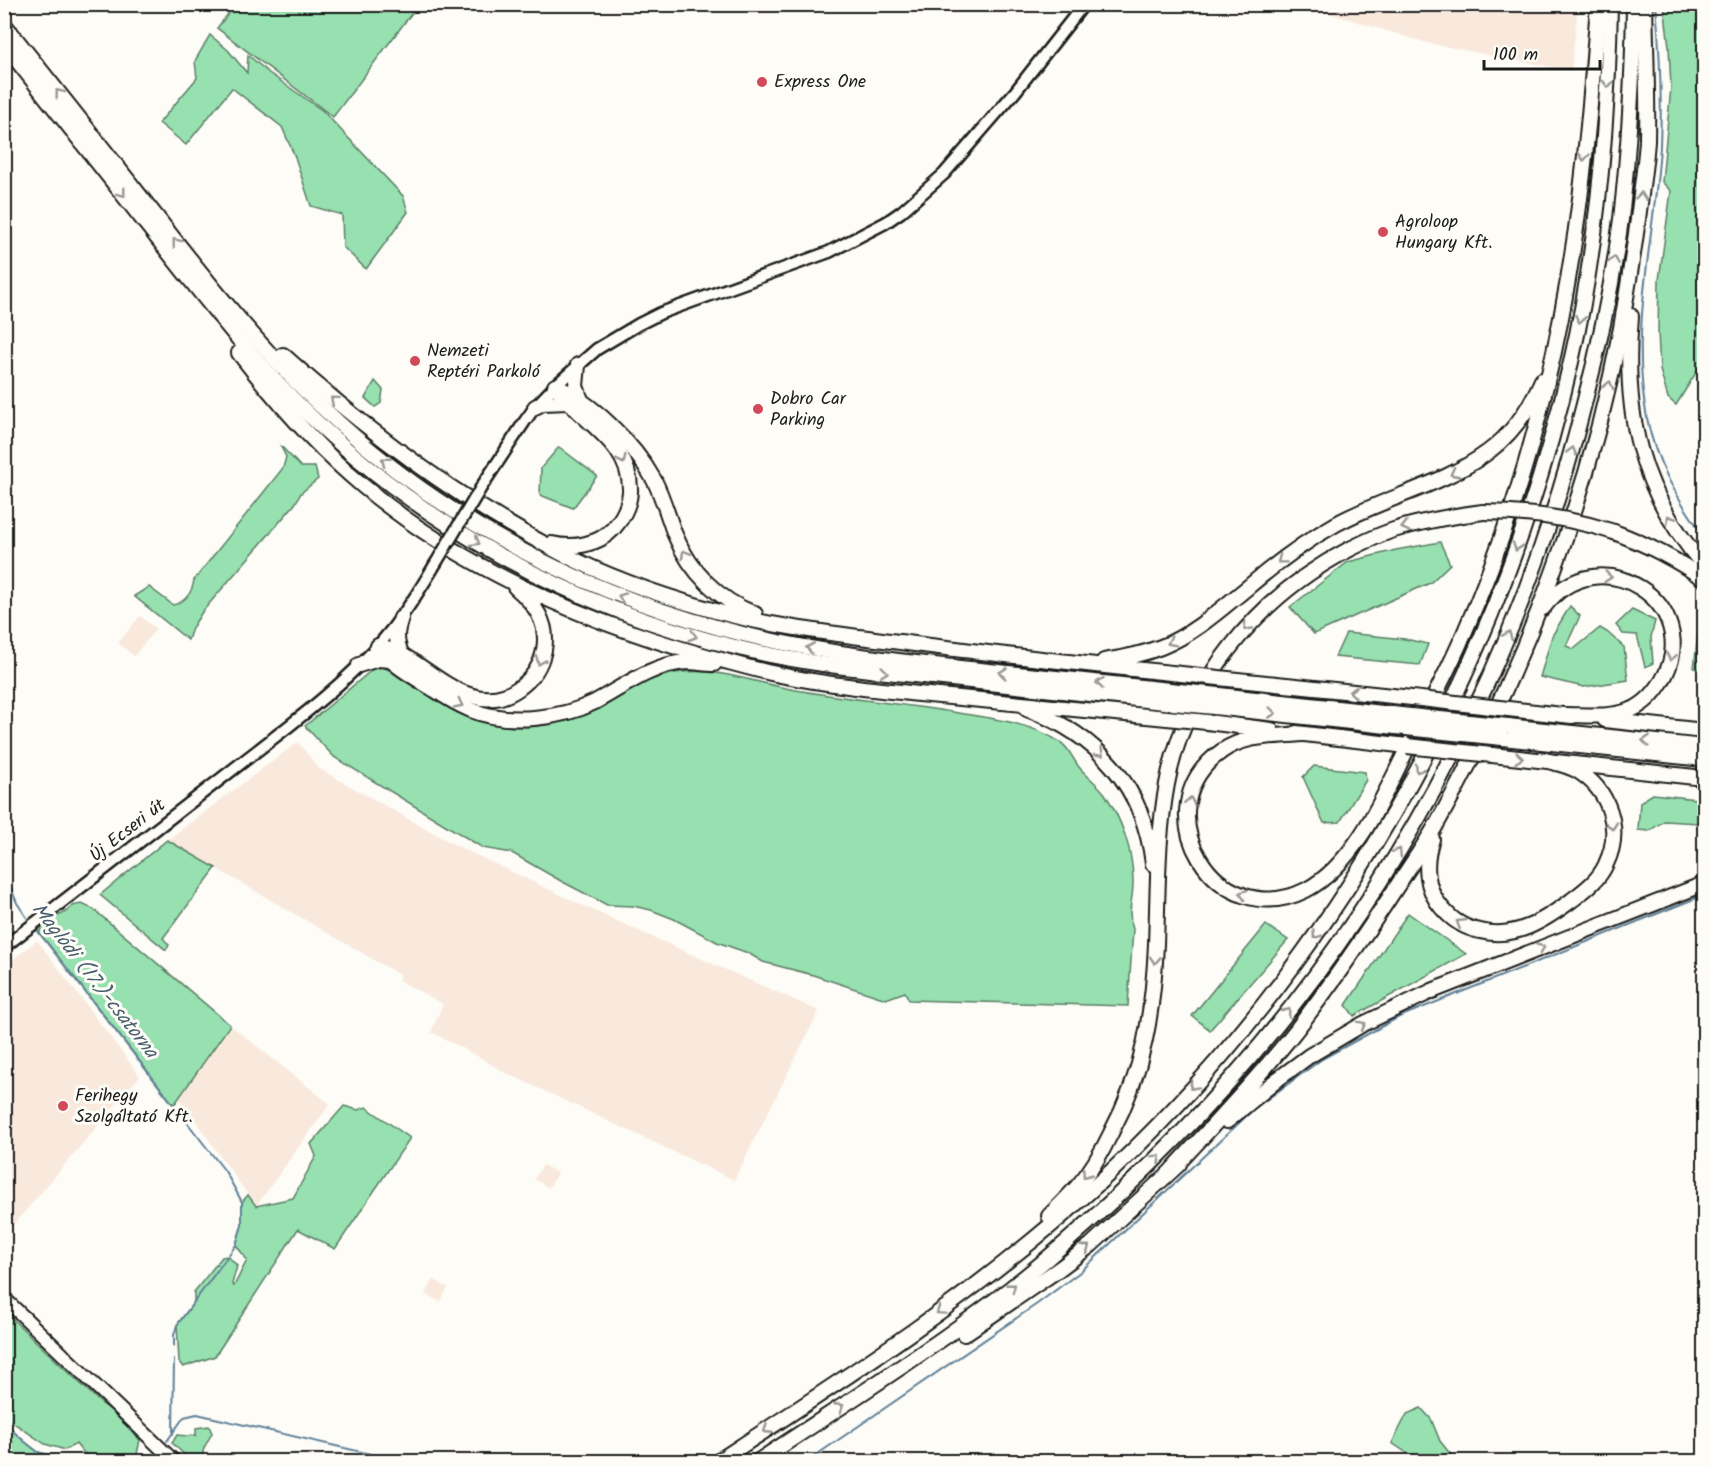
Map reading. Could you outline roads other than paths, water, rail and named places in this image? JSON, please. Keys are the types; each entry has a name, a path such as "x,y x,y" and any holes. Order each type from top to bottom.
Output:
{"highway":[{"path":"1302,734 1263,736 1234,744 1209,762 1192,791 1187,820 1194,851 1212,875 1241,894 1275,899 1297,894 1316,884 1345,856 1378,806 1444,675 1480,594 1518,486 1544,398 1556,342 1574,251 1598,4"},
{"path":"717,1461 875,1358 1004,1264 1133,1150 1207,1072 1256,1014 1319,931 1377,842 1425,758 1463,679 1511,566 1547,455 1586,290 1601,177 1608,99 1610,4"},
{"path":"757,1461 896,1371 990,1304 1060,1248 1153,1162 1226,1085 1293,1005 1365,905 1419,817 1451,758 1505,642 1551,523 1572,452 1596,360 1614,266 1630,120 1634,4"},
{"path":"1645,4 1647,144 1634,254 1629,337 1632,414 1638,446 1652,486 1668,517 1704,566"},
{"path":"4,24 206,290 232,301 271,345 374,433 454,490 538,540 592,567 706,609 780,626 1050,660 1704,731"},
{"path":"4,44 206,290 346,429 389,465 486,531 592,585 701,624 750,636 926,664 1176,697 1398,721 1505,732 1704,747"},
{"path":"1172,1170 1241,1095 1298,1028 1355,949 1437,823 1488,727 1537,617 1591,454 1614,363 1634,254"},
{"path":"206,290 207,311 255,373 286,411 363,486 403,516 466,557 505,578 610,625 669,645 780,675 842,685 1206,722 1704,778"},
{"path":"1050,660 1101,661 1163,647 1200,625 1287,556 1338,523 1445,478 1473,463 1502,440 1524,414 1538,389 1556,342"},
{"path":"578,365 576,386 579,396 621,436 642,461 657,487 681,546 693,567 713,589 736,606 780,626"},
{"path":"555,386 583,401"},
{"path":"538,540 566,546 590,543 600,539 621,518 629,497 628,473 620,455 605,436 568,402 555,386"},
{"path":"535,407 543,403 568,402"},
{"path":"1004,1264 1078,1186 1102,1150 1125,1106 1141,1060 1147,1030 1156,944 1156,902 1164,806 1176,750 1198,697 1235,640 1268,604 1302,577 1361,543 1392,530 1431,520 1483,513 1541,515 1576,521 1614,532 1681,563 1704,579"},
{"path":"1537,617 1545,605 1568,585 1588,577 1611,577 1628,580 1649,594 1657,602 1670,627 1673,641 1672,658 1658,689 1646,701 1631,710 1612,716 1564,716"},
{"path":"378,646 383,653 396,657 469,696 493,698 514,692 525,684 539,667 545,638 541,616 535,606 505,578"},
{"path":"396,657 396,636 401,618"},
{"path":"359,665 378,659 396,657 447,698 472,711 499,717 535,719 568,712 594,702 653,670 686,662 742,666"},
{"path":"1004,703 1020,706 1053,719 1077,733 1097,750 1123,779 1144,821 1150,842 1156,902"},
{"path":"1505,732 1704,759"},
{"path":"1437,823 1426,868 1433,895 1448,915 1471,929 1492,934 1508,933 1535,924 1591,886 1606,866 1612,848 1614,824 1599,789 1575,769 1545,760"},
{"path":"896,1371 927,1358 1059,1269 1091,1245 1172,1170 1278,1079 1356,1028 1432,991 1704,884"}],"main road":[{"name":"Új Ecseri út","path":"4,948 293,723 378,646 401,618 482,486 535,407 578,365 597,349 661,313 829,252 885,223 901,212 944,174 1015,92 1084,4"},
{"path":"4,1298 175,1461"}],"waterway":[{"path":"1656,4 1660,75 1660,146 1642,316 1642,384 1647,418 1662,465 1677,495 1704,536"},
{"name":"Maglódi (17.)-csatorna","path":"4,872 17,903 30,922"},
{"path":"806,1462 1080,1272 1255,1108 1322,1059 1399,1017 1704,895"},
{"name":"Maglódi (17.)-csatorna","path":"36,929 225,1171 242,1202 242,1225 236,1245 177,1325 174,1346"},
{"name":"Maglódi (17.)-csatorna","path":"173,1434 174,1359"},
{"path":"167,1441 184,1417 197,1414 405,1462"},
{"path":"4,1423 38,1452 73,1462"},
{"path":"148,1462 155,1454"}],"place":[{"name":"Express One","path":"762,82"},
{"name":"Agroloop Hungary Kft.","path":"1383,232"},
{"name":"Nemzeti Reptéri Parkoló","path":"415,361"},
{"name":"Dobro Car Parking","path":"758,409"},
{"name":"Ferihegy Szolgáltató Kft.","path":"63,1106"}]}
